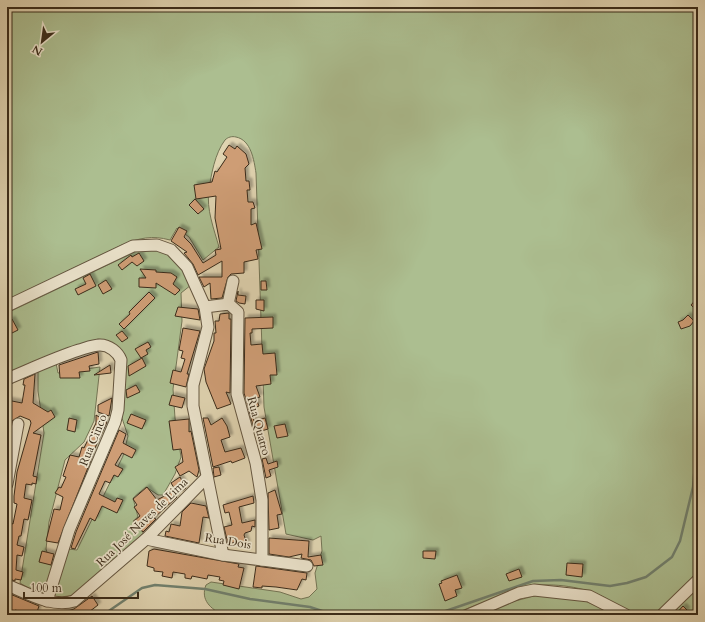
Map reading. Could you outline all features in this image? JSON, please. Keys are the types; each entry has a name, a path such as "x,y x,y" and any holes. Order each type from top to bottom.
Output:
{"street":[{"path":"7,306 134,246 150,244 164,246 180,258 189,271 205,307 208,327 192,396 194,418 223,555"},
{"path":"205,307 228,304 233,281"},
{"name":"Rua Quatro","path":"228,304 234,307 238,312 237,394 256,463 262,500 262,560"},
{"name":"Rua Cinco","path":"7,379 59,357 97,345 104,345 112,349 118,354 121,360 118,410 115,422 69,530 47,601"},
{"path":"7,484 18,424"},
{"name":"Rua José Naves de Lima","path":"7,585 47,601 63,603 77,599 146,539 207,477"},
{"name":"Rua Dois","path":"146,539 223,555 307,566"},
{"path":"662,615 698,580"},
{"path":"468,615 519,593 544,590 595,598 626,615"}],"green space":[{"path":"7,7 698,7 698,576 686,584 654,615 635,614 602,596 579,588 559,585 539,585 520,588 451,615 223,615 214,610 204,595 206,585 211,582 280,592 301,599 309,597 317,589 315,573 322,551 321,536 313,540 286,534 264,407 256,173 251,151 241,139 229,137 225,140 219,151 212,171 208,197 211,219 219,247 203,260 189,237 177,228 170,240 163,238 140,239 122,245 7,300"},
{"path":"162,249 181,263 191,285 181,293 182,321 173,389 175,418 181,457 175,474 163,495 158,495 146,487 133,498 138,517 133,521 145,535 80,593 67,598 53,597 68,549 77,550 123,456 128,436 122,418 125,375 105,340 98,339 7,376 7,313 139,250"},
{"path":"56,363 58,373 100,367 94,421 84,442 65,460 49,522 46,549 52,568 45,594 30,589 20,583 44,433 38,391 38,370"},
{"path":"698,585 698,615 671,615"},
{"path":"538,595 583,600 617,615 482,615 515,601"}],"building":[{"path":"229,145 235,149 237,146 246,154 249,164 245,168 246,181 249,181 250,190 247,190 248,202 253,202 255,208 251,209 251,225 256,223 262,249 256,250 258,259 244,262 244,273 231,274 228,277 222,298 211,299 210,283 204,287 199,277 222,277 222,261 198,275 193,264 184,253 187,252 171,241 179,227 187,231 184,237 191,244 203,263 216,255 215,250 221,249 215,218 216,196 196,199 194,185 212,182 215,171 217,172 227,157 223,154"},
{"path":"195,199 204,209 198,214 189,205"},
{"path":"139,253 144,261 137,266 132,262 122,270 118,265 131,255 132,257"},
{"path":"140,269 171,273 177,277 173,284 180,290 175,295 156,283 156,288 139,287 139,278 146,278"},
{"path":"90,274 96,286 78,295 75,289 86,284 83,278"},
{"path":"106,280 112,289 103,294 98,285"},
{"path":"261,281 266,281 267,290 261,290"},
{"path":"238,291 238,295 246,296 245,304 236,301"},
{"path":"149,292 155,298 124,329 119,324"},
{"path":"698,297 698,312 691,305"},
{"path":"256,300 264,300 264,311 256,309"},
{"path":"178,307 198,309 200,320 175,316"},
{"path":"229,313 229,319 231,319 230,393 226,392 231,404 217,409 206,382 204,369 214,341 214,333 216,333 215,321 219,321 220,314"},
{"path":"688,315 694,321 690,326 681,329 678,322 683,320"},
{"path":"273,317 273,328 252,329 252,333 250,333 251,345 262,344 263,354 275,353 277,375 270,375 271,384 256,386 260,397 256,398 259,406 249,410 244,393 245,318"},
{"path":"12,319 18,330 10,334 7,330 7,322"},
{"path":"183,328 200,331 187,374 189,374 186,387 170,383 173,370 181,372 185,359 181,358 183,351 179,350"},
{"path":"122,331 128,338 122,342 116,335"},
{"path":"148,342 151,347 146,350 148,354 141,358 135,349"},
{"path":"98,352 99,364 89,366 90,371 79,372 80,378 60,378 59,365"},
{"path":"142,358 146,366 129,376 128,366"},
{"path":"110,365 111,373 94,375"},
{"path":"35,374 33,403 48,412 51,410 55,417 33,433 41,435 33,476 37,477 36,484 26,484 24,498 32,500 28,520 24,519 21,536 19,536 17,545 24,547 22,556 17,555 16,570 23,572 21,580 15,579 15,581 7,578 7,554 10,554 11,543 9,542 10,523 13,524 17,504 14,503 14,496 17,472 31,423 30,420 20,416 12,421 7,420 7,400 22,403 25,385 23,385 24,379"},
{"path":"136,385 140,392 127,398 126,390"},
{"path":"172,395 185,398 182,408 169,405"},
{"path":"112,398 109,416 98,412 98,405"},
{"path":"251,410 254,421 265,418 268,429 255,433 249,411"},
{"path":"131,414 146,420 142,429 127,423"},
{"path":"96,415 107,422 95,448 94,447 91,460 58,543 46,541 54,509 60,510 63,497 55,493 59,487 61,488 66,477 63,476 70,455 79,457 82,447 84,448 96,423"},
{"path":"69,418 77,420 75,432 67,430"},
{"path":"203,418 208,418 211,425 222,418 227,426 230,437 221,440 225,452 241,448 245,458 232,463 231,461 213,467"},
{"path":"189,419 189,432 191,431 199,470 197,477 189,471 180,476 175,467 183,462 181,449 173,450 169,421"},
{"path":"285,424 288,436 277,438 274,426"},
{"path":"119,430 126,434 123,443 136,450 132,458 122,453 115,465 123,469 118,477 114,475 110,483 105,481 99,494 115,502 117,498 123,500 117,513 102,506 95,521 90,518 75,549 71,548 76,532"},
{"path":"266,458 268,464 277,461 278,467 269,470 271,476 266,478 262,459"},
{"path":"219,467 221,475 214,477 213,468"},
{"path":"180,477 186,488 178,494 171,483"},
{"path":"147,487 157,500 172,492 177,497 154,518 156,519 143,532 134,521 140,516 134,507 137,505 133,499"},
{"path":"275,490 282,514 277,515 279,528 269,530 268,493"},
{"path":"253,496 254,503 239,507 242,523 255,520 255,527 252,526 251,531 245,533 244,535 247,544 237,546 236,542 228,544 224,527 232,525 229,512 225,513 223,505"},
{"path":"191,503 206,506 209,518 203,517 199,543 165,536 166,531 169,532 171,524 180,526 182,512"},
{"path":"269,538 309,541 308,557 321,555 323,565 314,566 311,560 301,558 302,554 289,557 269,554"},
{"path":"154,549 239,564 238,567 244,568 239,589 223,585 224,581 219,580 220,577 208,575 207,579 192,576 191,579 185,578 185,574 173,572 172,578 162,576 163,572 154,571 154,568 147,566 149,551"},
{"path":"42,551 54,554 51,565 39,562"},
{"path":"423,551 436,551 435,559 423,558"},
{"path":"567,563 583,564 582,577 566,575"},
{"path":"256,566 307,573 306,580 302,579 297,590 262,586 262,588 253,587"},
{"path":"519,569 522,577 509,581 506,574"},
{"path":"457,575 462,588 455,590 457,596 445,601 439,584 442,583 441,581"},
{"path":"10,594 39,606 36,615 15,610 13,615 7,615 7,603"},
{"path":"92,596 98,605 85,615 61,615 61,613 74,609"},
{"path":"683,606 687,610 683,615 675,615"}],"waterway":[{"path":"695,340 698,420"},
{"path":"434,615 533,581 561,580 610,586 627,583 646,577 672,557 680,541 693,487 698,429"},
{"path":"103,615 142,588 155,585 205,589 250,599 310,607 334,615"}]}
